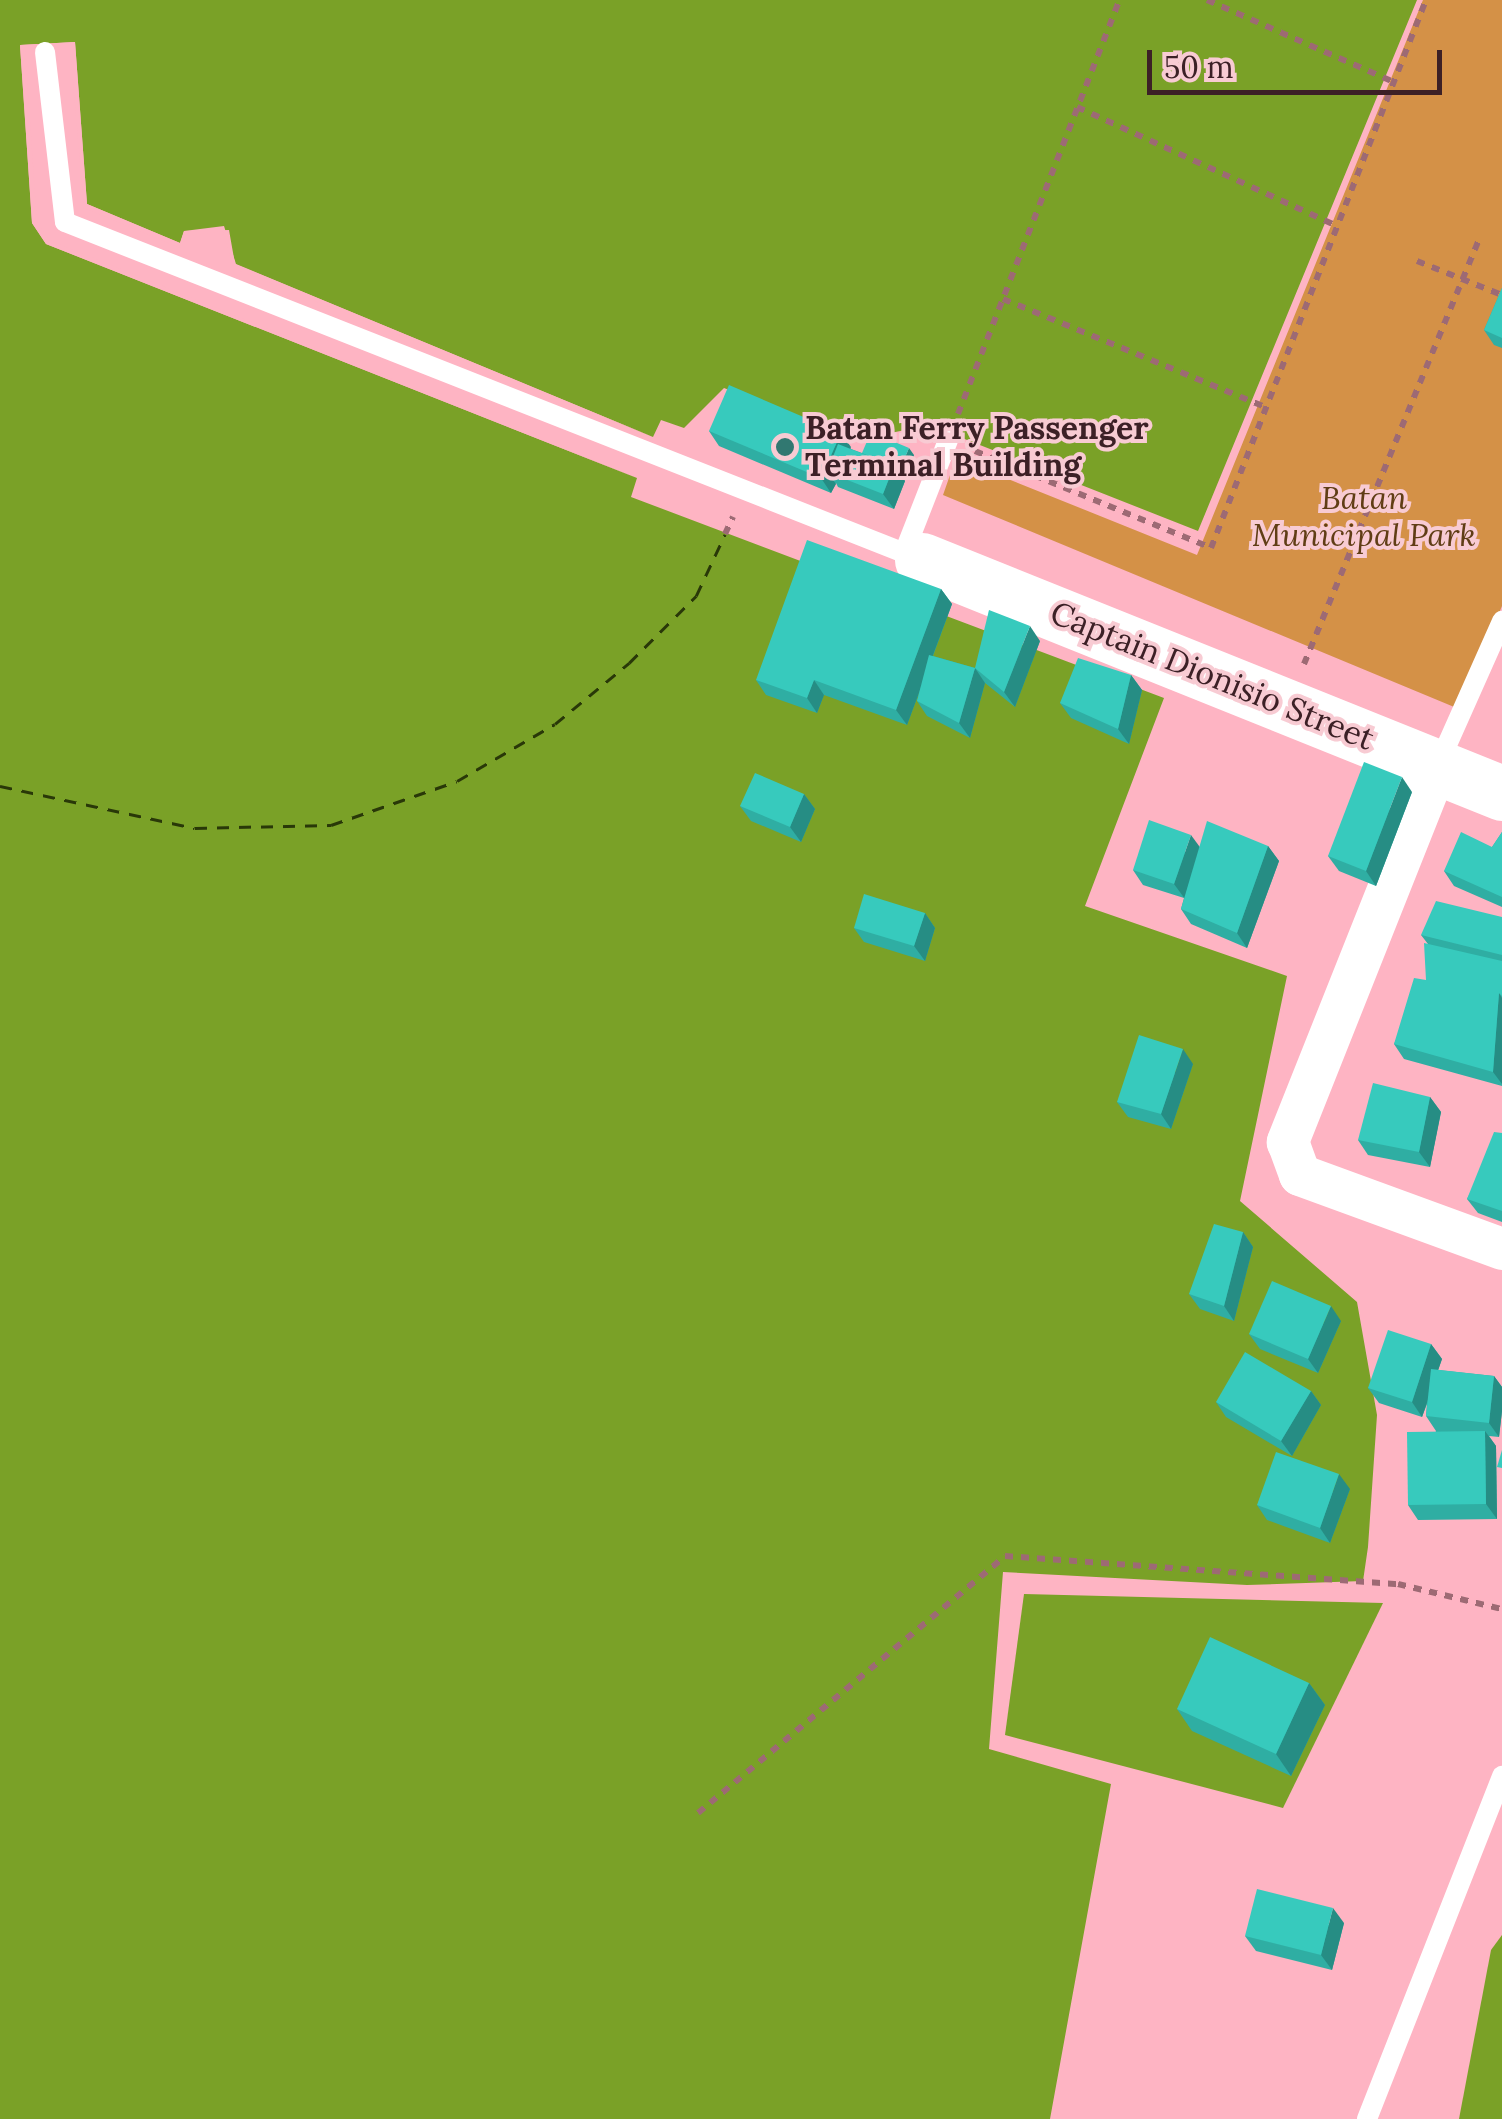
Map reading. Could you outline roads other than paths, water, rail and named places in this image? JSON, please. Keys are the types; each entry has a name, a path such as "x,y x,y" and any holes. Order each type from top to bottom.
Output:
{"street":[{"name":"Captain Dionisio Street","path":"912,556 1502,793"},
{"path":"1437,768 1288,1142 1300,1175 1502,1249"}],"lane":[{"path":"45,52 64,222 912,556 948,440"},
{"path":"1437,768 1502,621"},
{"path":"1367,2119 1502,1776"}],"place":[{"name":"Batan Ferry Passenger Terminal Building","path":"785,447"}],"park label":[{"name":"Batan Municipal Park","path":"1364,518"}]}
